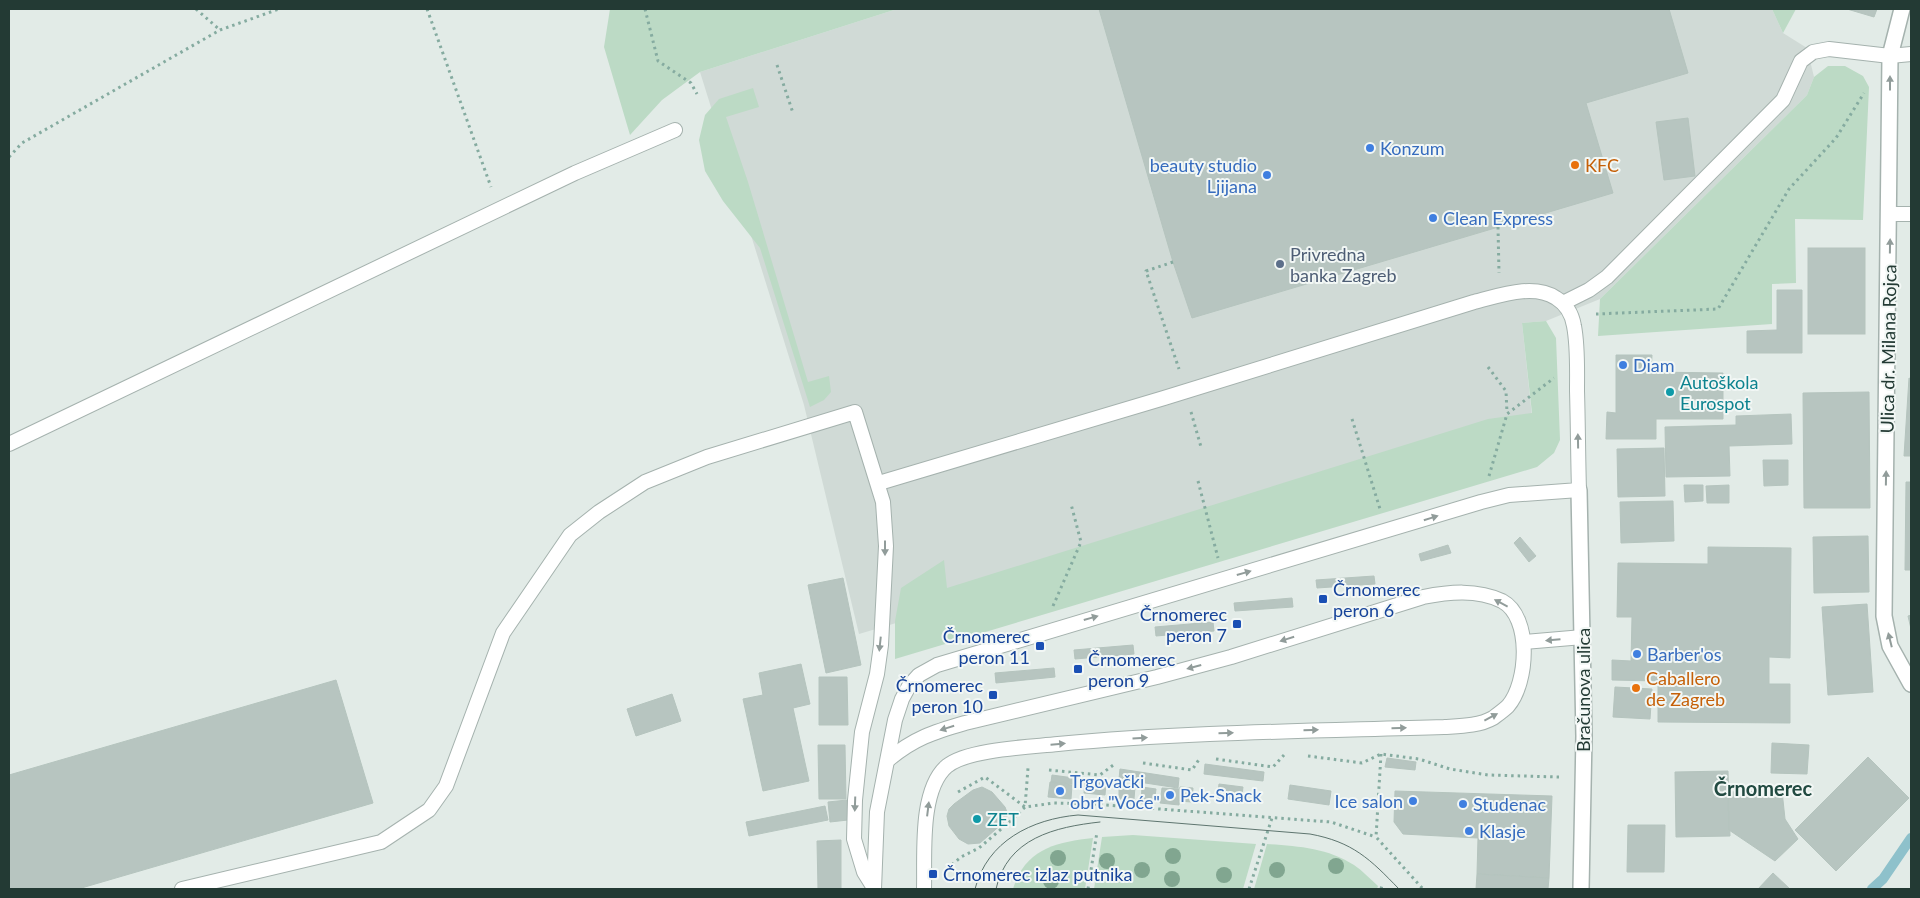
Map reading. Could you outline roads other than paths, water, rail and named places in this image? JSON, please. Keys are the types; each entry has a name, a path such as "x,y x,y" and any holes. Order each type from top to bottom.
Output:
{"street":[{"name":"Ulica dr. Milana Rojca","path":"1902,9 1890,56 1890,214 1884,616 1890,646 1911,684"},
{"name":"Bračunova ulica","path":"1579,490 1584,736 1581,889"}],"lane":[{"path":"1563,302 1589,290 1607,277 1783,100 1801,61 1813,52 1829,48 1890,56 1911,54"},
{"path":"9,444 575,173 675,130"},
{"path":"1890,214 1911,214"},
{"path":"874,889 877,812 895,720 909,686 919,675 937,665 1482,502 1509,495 1579,490 1577,353 1574,325 1570,312 1563,302 1544,292 1527,291 1474,302 1164,398 879,483"},
{"path":"182,889 381,842 429,810 446,786 503,633 570,535 599,512 645,482 707,457 855,412 879,483 883,502 886,546 881,646 877,674 862,732 854,800 854,839 864,872 874,889"},
{"path":"888,760 904,746 919,738 956,725 1157,677 1231,657 1423,597 1450,592 1479,594 1503,602 1516,614 1524,642 1522,669 1517,688 1508,706 1492,718 1476,724 1444,727 1185,734 1094,741 995,750 973,755 948,765 938,776 930,793 925,831 924,889"},
{"path":"1524,642 1583,637"}],"waterway":[{"name":"Črnomerec","path":"1872,889 1883,879 1911,838"}],"tram line":[{"path":"975,889 981,872 990,858 1014,836 1044,822 1078,815 1310,834 1325,837 1360,853 1399,889"},
{"path":"996,889 1002,872 1011,858 1035,838 1066,827 1100,822"}],"place":[{"name":"Konzum","path":"1370,148"},
{"name":"KFC","path":"1575,165"},
{"name":"beauty studio Ljijana","path":"1267,175"},
{"name":"Clean Express","path":"1433,218"},
{"name":"Privredna banka Zagreb","path":"1280,264"},
{"name":"Diam","path":"1623,365"},
{"name":"Autoškola Eurospot","path":"1670,392"},
{"name":"Črnomerec peron 6","path":"1323,599"},
{"name":"Črnomerec peron 7","path":"1237,624"},
{"name":"Črnomerec peron 11","path":"1040,646"},
{"name":"Barber'os","path":"1637,654"},
{"name":"Črnomerec peron 9","path":"1078,669"},
{"name":"Caballero de Zagreb","path":"1636,688"},
{"name":"Črnomerec peron 10","path":"993,695"},
{"name":"Trgovački obrt \"Voće\"","path":"1060,791"},
{"name":"Pek-Snack","path":"1170,795"},
{"name":"Ice salon","path":"1413,801"},
{"name":"Studenac","path":"1463,804"},
{"name":"ZET","path":"977,819"},
{"name":"Klasje","path":"1469,831"},
{"name":"Črnomerec izlaz putnika","path":"933,874"}],"district":[{"name":"Črnomerec","path":"1763,788"}]}
